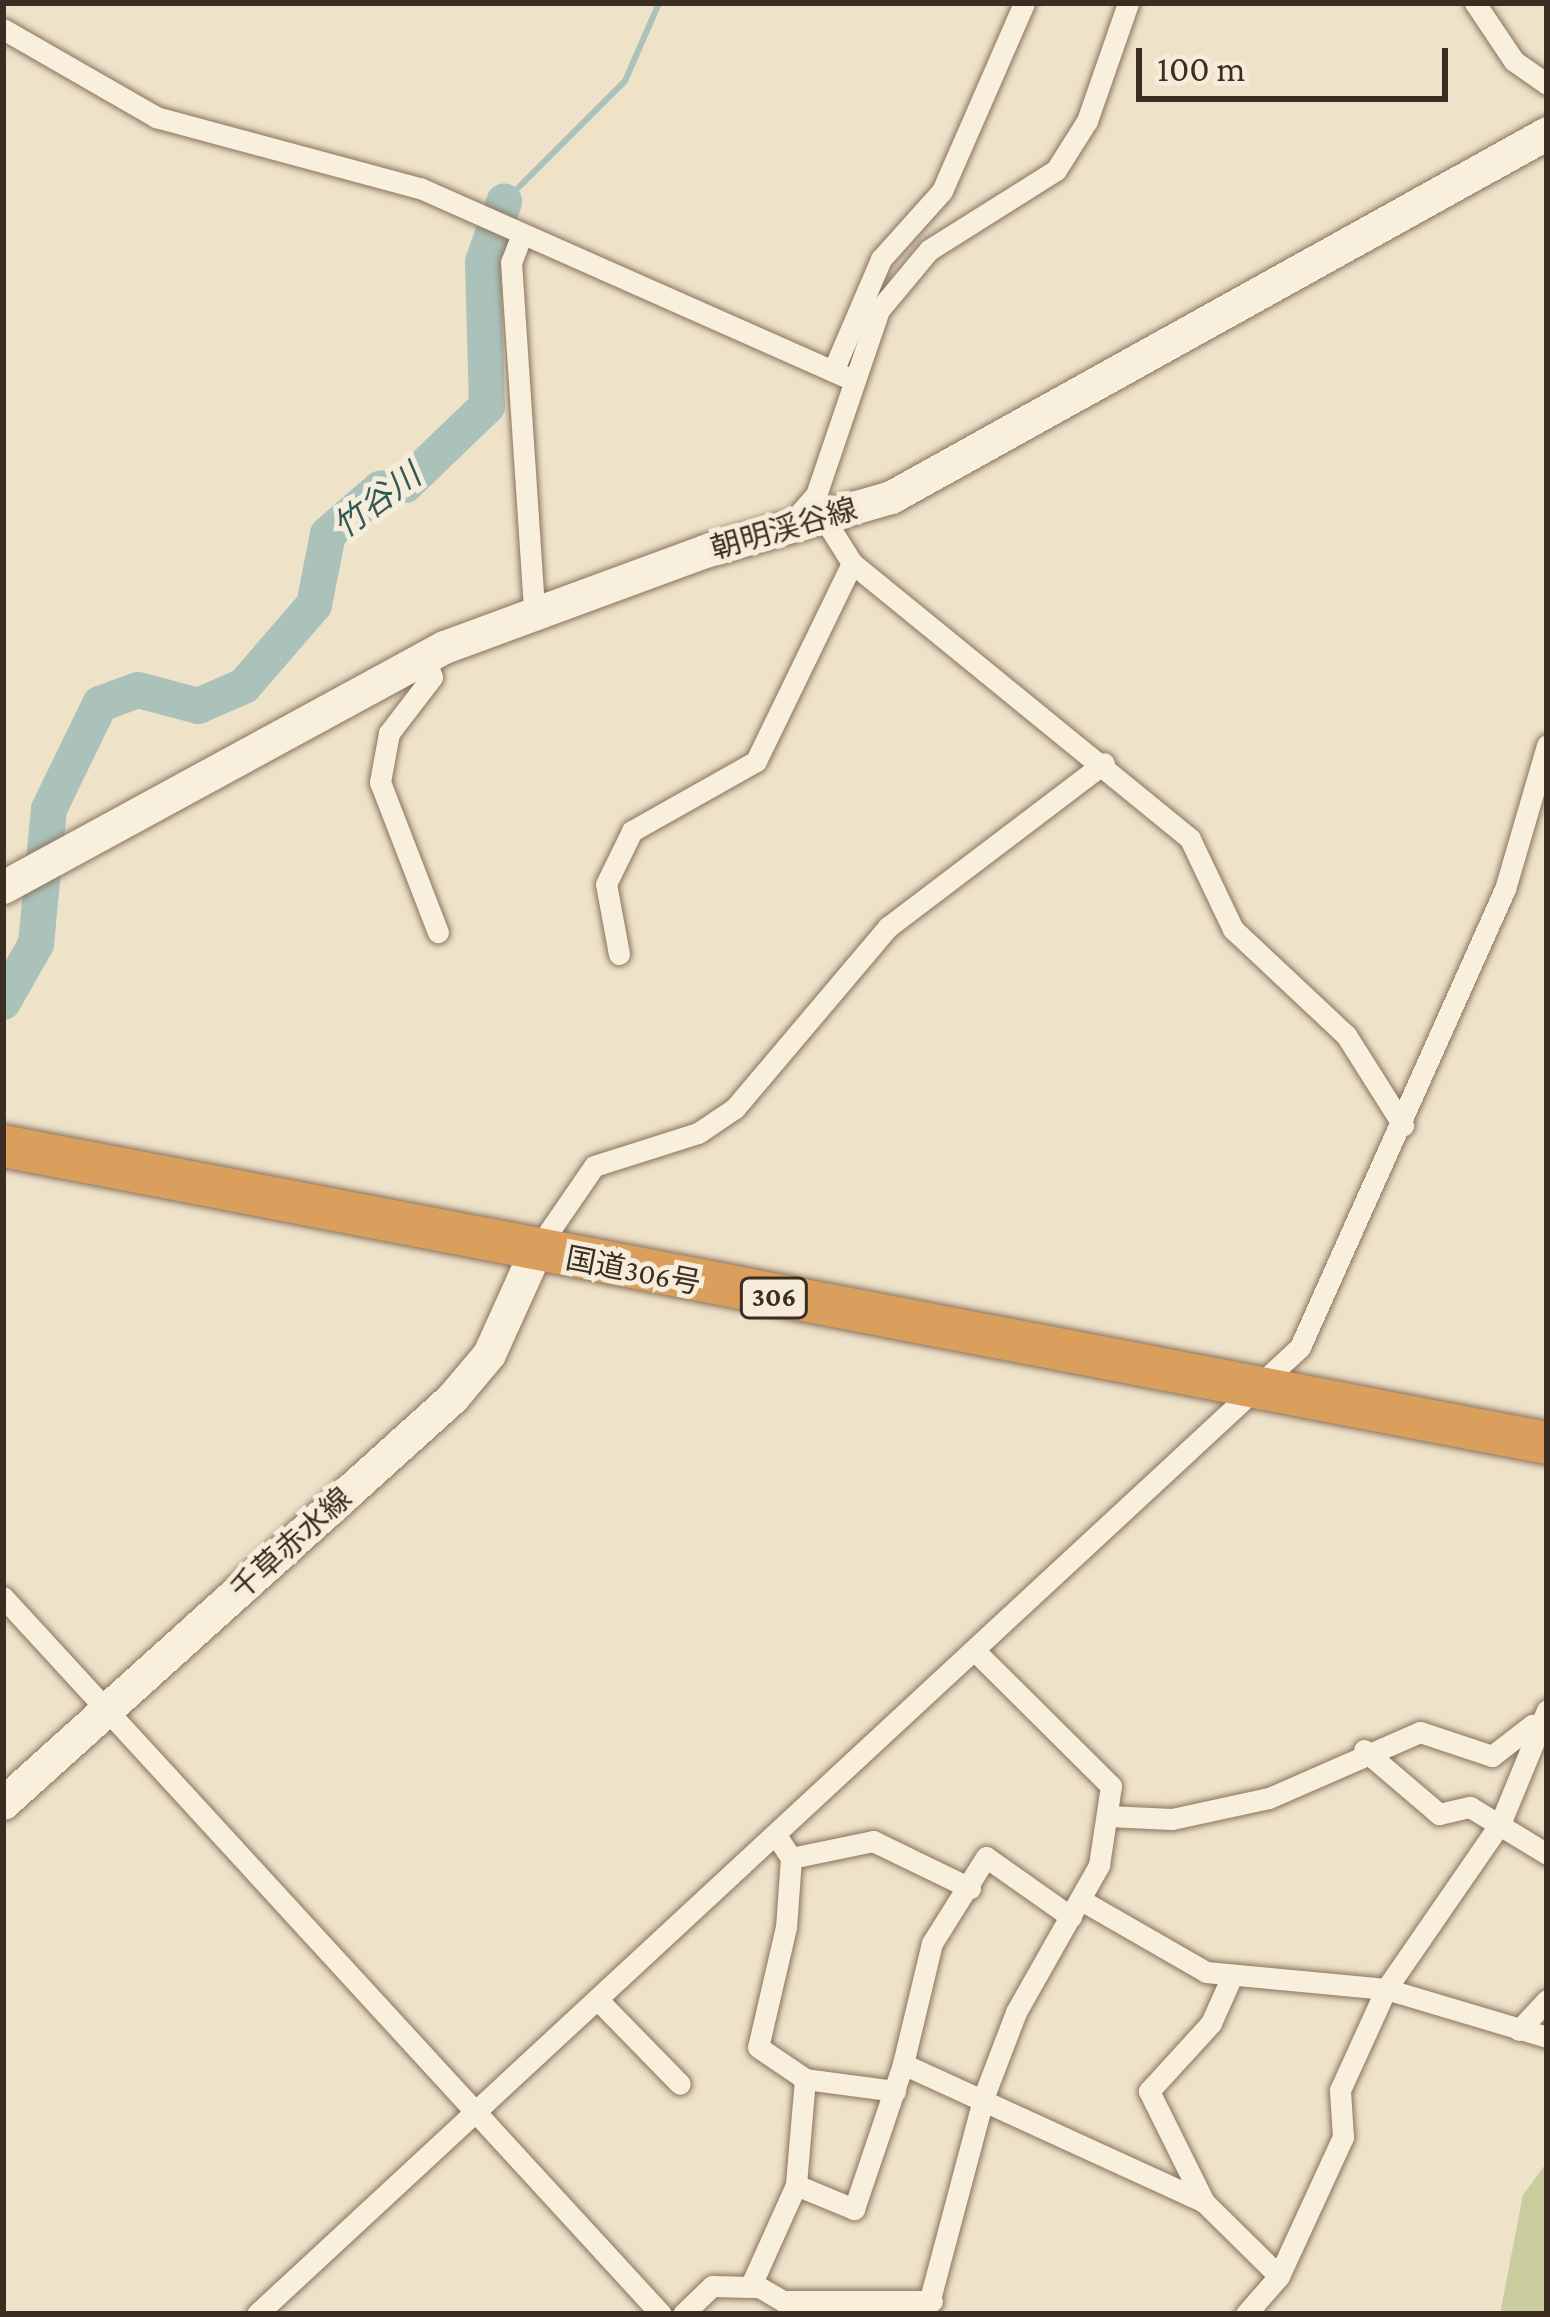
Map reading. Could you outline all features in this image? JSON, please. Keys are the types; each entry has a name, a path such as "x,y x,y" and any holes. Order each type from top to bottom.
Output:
{"highway":[{"name":"国道306号","path":"3,1146 1547,1443"}],"main road":[{"name":"朝明渓谷線","path":"13,882 425,657 534,612 825,520 1026,429 1547,133"},
{"name":"千草赤水線","path":"3,1803 452,1398 489,1354 535,1252"}],"street":[{"path":"782,531 816,495 842,375 881,259 942,191 1024,3"},
{"path":"842,375 908,271 1056,170 1087,121 1128,3"},
{"path":"1475,3 1514,61 1547,84"},
{"path":"3,29 156,118 231,146 352,164 478,214 842,375"},
{"path":"521,234 511,262 534,612"},
{"path":"825,520 852,562 1104,763 1190,838 1233,929 1346,1035 1403,1125"},
{"path":"619,954 606,884 632,831 756,760 852,562"},
{"path":"425,657 432,677 389,733 380,782 438,932"},
{"path":"257,2314 1262,1390 1323,1316 1512,869 1547,745"},
{"path":"535,1252 594,1166 698,1133 735,1108 887,927 1104,763"},
{"path":"3,1597 662,2314"},
{"path":"683,2314 712,2286 756,2288 783,2301 929,2307 984,2096 1016,2012 1076,1909 1108,1816 1111,1786 976,1652"},
{"path":"1108,1816 1172,1819 1269,1798 1364,1750 1420,1732 1492,1756 1540,1718"},
{"path":"1246,2314 1280,2276 1343,2137 1340,2090 1386,1989 1529,1774 1540,1718"},
{"path":"1364,1750 1439,1814 1470,1808 1547,1854"},
{"path":"776,1835 791,1858 758,2047 805,2079 896,2091"},
{"path":"791,1858 873,1841 970,1888"},
{"path":"796,2186 854,2210 896,2091 932,1943 986,1857 1076,1909 1232,1976 1386,1989 1547,2037"},
{"path":"1204,2202 1149,2091 1211,2023 1232,1976"},
{"path":"598,2000 680,2084"},
{"path":"1519,2030 1547,2000"},
{"path":"903,2064 984,2096 1204,2202 1280,2276"},
{"path":"756,2288 796,2186 805,2079"}],"green space":[{"path":"1547,2162 1547,2314 1500,2314 1523,2195"}],"waterway":[{"path":"504,202 625,81 659,3"},
{"name":"竹谷川","path":"3,1002 36,944 49,809 100,704 138,690 198,706 244,686 314,605 328,534 380,489 405,485 487,406 483,262 504,202"}]}
